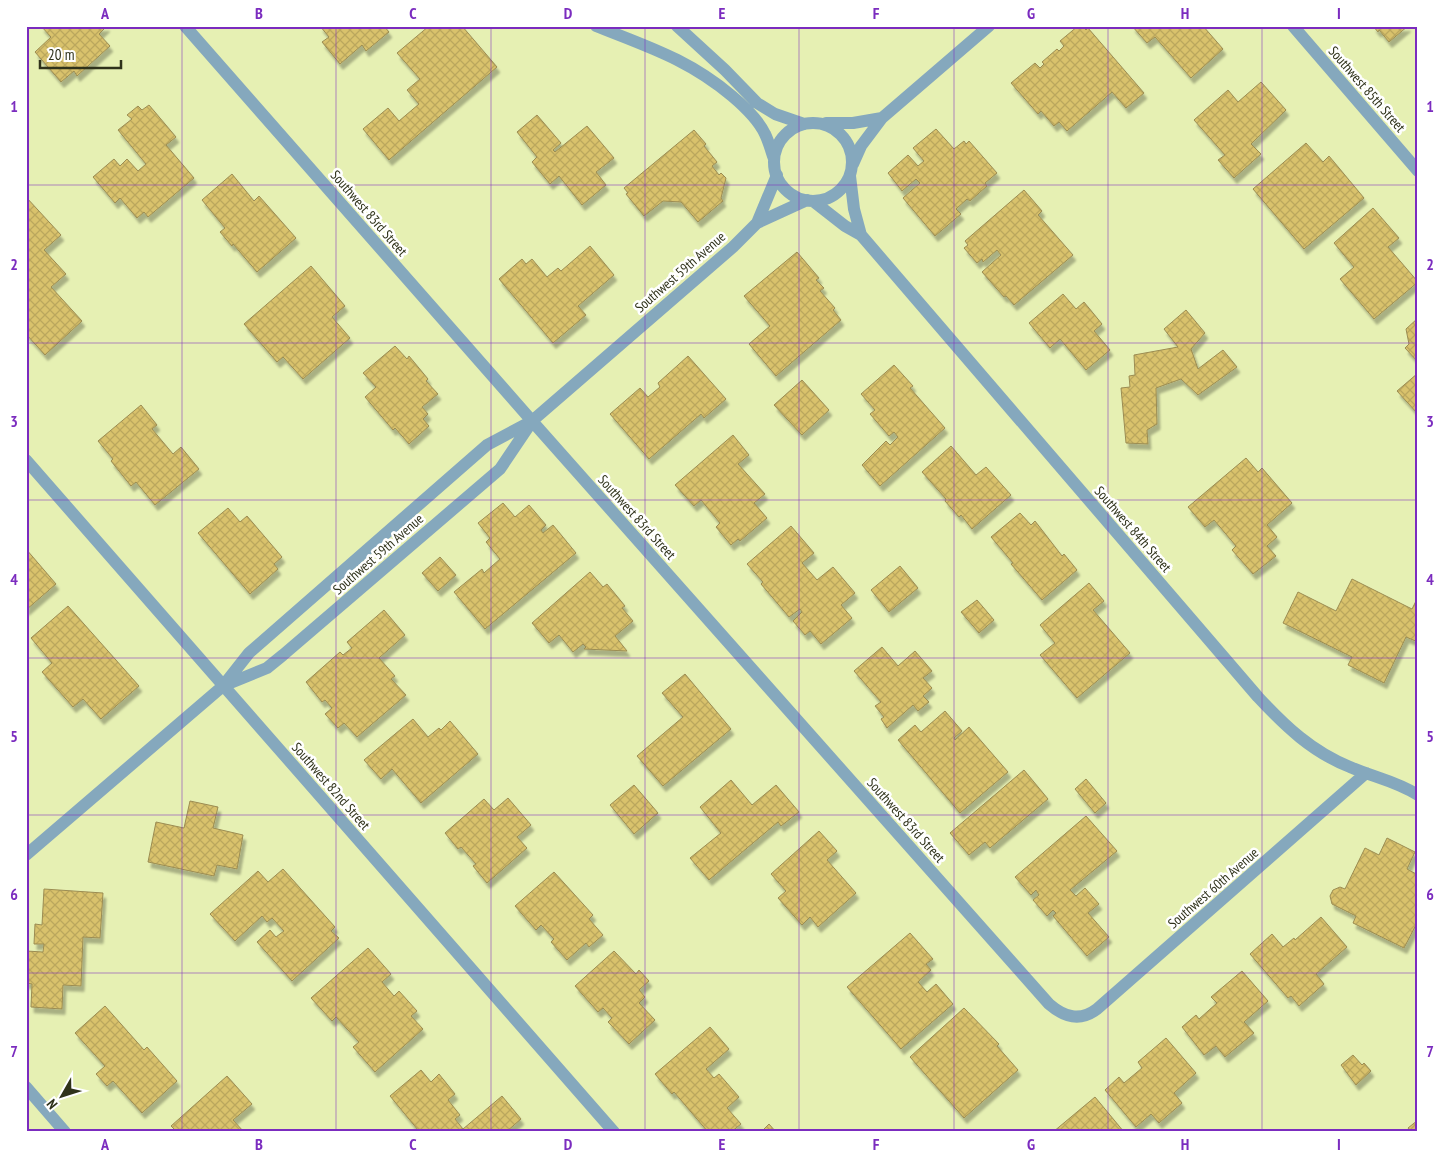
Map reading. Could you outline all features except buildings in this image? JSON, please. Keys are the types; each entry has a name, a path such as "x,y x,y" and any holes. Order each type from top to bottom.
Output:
{"street":[{"name":"Southwest 83rd Street","path":"185,26 1049,1004 1063,1015 1075,1018"},
{"path":"596,26 650,46 708,77 741,104 755,119 765,134 774,159 776,176 784,187 794,196 810,201 825,199 835,194 844,186 861,146 882,118 989,26"},
{"path":"677,26 725,70 757,103 774,114 804,124"},
{"name":"Southwest 85th Street","path":"1293,26 1418,171"},
{"path":"774,159 777,147 783,137 792,129 804,124 853,123 882,118"},
{"path":"820,123 831,127 841,134 848,144 852,155 851,172"},
{"name":"Southwest 84th Street","path":"851,172 854,209 861,235"},
{"name":"Southwest 59th Avenue","path":"757,223 776,176"},
{"name":"Southwest 59th Avenue","path":"26,855 223,686 248,653 487,445 532,421 718,260 757,223 810,201"},
{"name":"Southwest 84th Street","path":"810,201 861,235 1258,697 1303,741 1337,761 1406,787 1418,795"},
{"name":"Southwest 59th Avenue","path":"223,686 267,668 283,656 500,469 532,421"},
{"name":"Southwest 82nd Street","path":"26,460 614,1132"},
{"name":"Southwest 60th Avenue","path":"1075,1018 1091,1014 1097,1010 1366,773"},
{"path":"26,1087 65,1132"}]}
